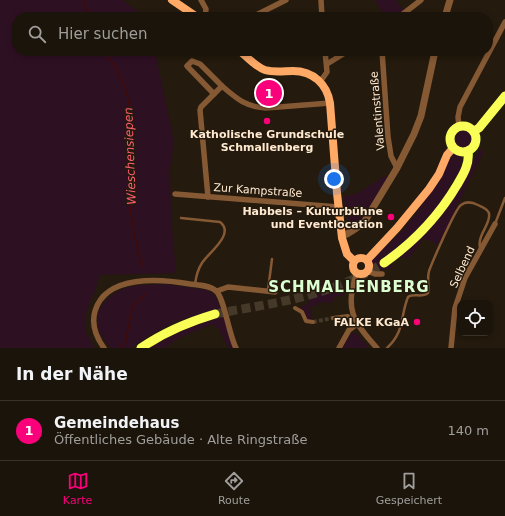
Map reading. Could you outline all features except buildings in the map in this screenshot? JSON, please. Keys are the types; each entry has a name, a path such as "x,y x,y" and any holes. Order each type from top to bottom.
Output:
{"main road":[{"path":"172,0 189,12"},
{"path":"246,56 264,70 279,72 300,71 311,75 320,82 328,92 342,236 344,248 348,256 354,261"},
{"path":"474,131 479,128 505,96"},
{"path":"459,126 468,126 474,131 476,142 468,151 460,152 453,148 450,144 450,134 454,128 459,126"},
{"path":"367,260 397,228 429,189 439,174 447,155 453,148"},
{"path":"384,263 416,238 450,198 465,170 468,151"},
{"path":"360,257 367,260 369,267 367,271 362,274 357,273 353,269 354,261 360,257"},
{"path":"141,348 169,331 215,314"}],"street":[{"path":"201,0 206,9 206,12"},
{"path":"262,12 286,0"},
{"path":"321,0 322,12"},
{"path":"406,12 421,0"},
{"path":"446,12 450,0"},
{"path":"493,45 505,22"},
{"path":"320,82 326,74 326,56"},
{"path":"327,64 340,56"},
{"name":"Valentinstraße","path":"382,56 390,156 397,168"},
{"path":"342,236 351,232 365,221 397,168 421,116 434,56"},
{"path":"459,126 458,117 460,107 487,56"},
{"path":"214,94 187,66 192,61 199,63 222,86 242,102 258,107 266,108 330,103"},
{"path":"208,197 200,110 222,86"},
{"name":"Zur Kampstraße","path":"175,194 338,207"},
{"name":"Selbend","path":"451,348 456,305 465,278 495,224"},
{"path":"367,271 375,274 382,274"},
{"path":"357,273 352,288 352,311 357,324 377,348"},
{"path":"104,348 95,333 93,321 97,306 104,295 116,287 130,283 149,281 196,282 210,287 217,292 222,299 230,332 236,348"},
{"path":"217,292 226,287 275,292"},
{"path":"295,308 302,312 306,321 313,322"},
{"path":"333,318 348,316"},
{"path":"338,348 349,330 357,324"}],"lane":[{"name":"Selbend","path":"495,224 505,198"},
{"path":"387,348 394,341 399,332 408,297 411,295 424,295 428,293 429,271 459,207 468,202 487,210 489,214 489,218 478,242 480,251"},
{"path":"181,218 220,222 225,229 218,245 201,264 196,282"},
{"path":"265,291 270,287 272,259"}],"shaded area":[{"path":"0,0 123,0 138,12 12,12 12,56 156,56 174,142 170,168 171,215 176,273 100,275 85,318 86,332 95,348 0,348"},
{"path":"396,0 404,11 383,12 375,1"},
{"path":"463,129 470,132 473,139 470,146 463,149 456,146 453,139 456,132"},
{"path":"480,149 483,153 438,245 424,238 409,258 401,258 399,256 445,210 456,195"},
{"path":"455,154 462,157 462,168 449,186 444,200 416,234 381,261 386,267 391,264 393,268 381,270 372,268 372,261 414,217 441,177 448,161"},
{"path":"389,176 367,213 356,223 350,225 345,210 344,197 358,193 383,177"},
{"path":"339,278 343,284 344,296 335,296 333,302 318,303 318,305 310,307 312,320 308,319 300,307 308,304 309,302 308,294 305,291 309,286 329,280 335,281"},
{"path":"166,284 207,290 214,295 221,308 177,321 152,334 131,348 111,348 101,335 97,323 97,316 108,298 126,288 141,285"},
{"path":"224,316 234,348 228,348 219,329 213,324 176,340 166,348 147,348 159,338 212,318"},
{"path":"353,333 357,334 369,348 343,348 350,335"}],"waterway":[{"name":"Wieschensiepen","path":"83,0 87,12"},
{"name":"Wieschensiepen","path":"107,56 124,86 131,116 128,182 130,207 142,267"},
{"name":"Wieschensiepen","path":"119,348 125,343 133,306 145,294"}],"tunnel":[{"path":"215,314 307,296 343,284 384,263"},
{"path":"313,322 333,318"}],"place":[{"name":"Gemeindehaus","path":"269,93"},
{"name":"Katholische Grundschule Schmallenberg","path":"267,121"},
{"name":"Habbels – Kulturbühne und Eventlocation","path":"391,217"},
{"name":"FALKE KGaA","path":"417,322"}],"district":[{"name":"SCHMALLENBERG","path":"349,287"}]}
